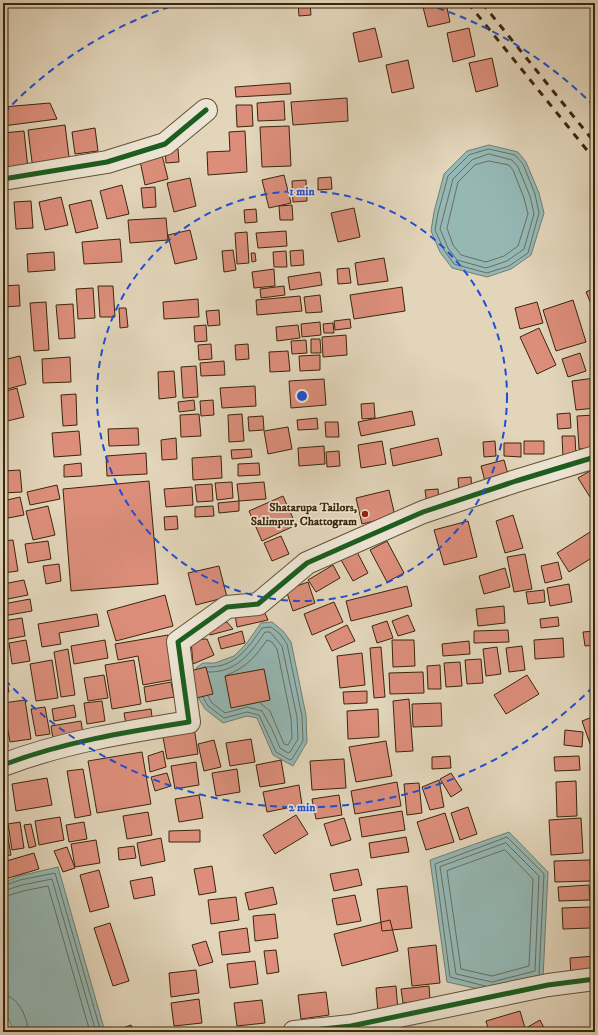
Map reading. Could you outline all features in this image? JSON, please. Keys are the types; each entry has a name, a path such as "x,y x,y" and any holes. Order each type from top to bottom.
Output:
{"street":[{"path":"3,179 107,162 165,144 206,110"},
{"path":"3,765 26,756 116,733 189,722 178,642 227,606 258,604 307,563 423,512 516,481 595,457"},
{"path":"294,1032 350,1026 548,985 595,979"}],"water":[{"path":"489,145 518,152 526,162 539,193 544,213 531,255 511,269 487,277 452,268 440,252 431,231 434,212 444,174 467,151"},
{"path":"272,622 283,631 291,642 306,715 307,742 293,766 273,755 257,718 247,716 223,723 205,709 196,694 194,674 197,667 203,663 215,663 234,656 246,644 261,623"},
{"path":"509,832 548,872 543,979 492,992 447,982 430,860"},
{"path":"58,867 105,1032 14,1032 3,1006 3,883 19,876"}],"building":[{"path":"298,3 310,3 311,15 299,16"},
{"path":"422,3 446,3 450,22 428,27"},
{"path":"375,28 382,57 359,62 353,33"},
{"path":"469,28 475,56 453,62 447,33"},
{"path":"492,58 498,86 476,92 469,63"},
{"path":"408,60 414,88 392,93 386,65"},
{"path":"290,83 291,94 236,97 235,87"},
{"path":"347,98 348,121 293,125 291,102"},
{"path":"284,101 285,120 258,121 257,103"},
{"path":"50,103 57,119 3,126 3,107"},
{"path":"236,105 252,105 253,126 237,127"},
{"path":"65,125 70,165 33,170 28,130"},
{"path":"289,126 291,166 262,167 260,127"},
{"path":"95,128 98,151 75,154 72,132"},
{"path":"24,131 28,169 6,171 3,133"},
{"path":"245,131 247,172 208,175 207,152 230,151 229,132"},
{"path":"178,149 179,162 166,163 165,150"},
{"path":"161,151 168,179 145,185 139,156"},
{"path":"284,175 291,203 269,208 262,180"},
{"path":"331,177 332,189 318,190 318,178"},
{"path":"190,178 196,206 174,212 167,183"},
{"path":"306,180 307,201 293,202 292,181"},
{"path":"122,185 129,214 107,219 100,191"},
{"path":"155,187 156,207 143,208 141,188"},
{"path":"61,197 68,225 45,230 39,202"},
{"path":"91,200 98,228 76,233 69,205"},
{"path":"31,201 33,228 16,229 14,202"},
{"path":"292,205 293,220 280,220 279,206"},
{"path":"354,208 360,237 338,242 331,213"},
{"path":"256,209 257,222 245,223 244,210"},
{"path":"3,211 5,234 3,235"},
{"path":"166,218 168,240 130,243 128,220"},
{"path":"190,230 197,259 175,264 168,235"},
{"path":"286,231 287,246 258,248 256,233"},
{"path":"247,232 249,263 237,264 235,233"},
{"path":"120,239 122,262 84,264 82,242"},
{"path":"233,250 236,270 224,272 222,251"},
{"path":"303,250 304,265 291,266 290,251"},
{"path":"286,251 287,267 274,267 273,252"},
{"path":"54,252 55,270 28,272 27,254"},
{"path":"251,253 255,253 256,261 252,262"},
{"path":"384,258 388,281 358,285 355,263"},
{"path":"349,268 351,283 338,284 337,269"},
{"path":"274,269 275,286 254,288 252,272"},
{"path":"320,272 322,285 290,290 288,277"},
{"path":"19,285 20,306 3,307 3,286"},
{"path":"98,286 113,286 115,317 100,317"},
{"path":"284,286 285,295 261,298 260,289"},
{"path":"402,287 405,311 354,319 350,295"},
{"path":"93,288 95,318 78,319 76,289"},
{"path":"595,288 595,313 586,292"},
{"path":"320,295 322,312 306,313 304,297"},
{"path":"300,296 302,311 257,315 256,300"},
{"path":"198,299 199,317 164,319 163,302"},
{"path":"573,300 586,342 556,351 543,310"},
{"path":"46,302 49,350 34,351 30,303"},
{"path":"537,302 543,323 520,329 515,308"},
{"path":"73,304 75,338 59,339 56,305"},
{"path":"119,308 126,308 128,327 120,328"},
{"path":"219,310 220,325 208,326 206,311"},
{"path":"350,319 351,328 335,330 334,321"},
{"path":"320,322 321,335 302,337 301,324"},
{"path":"333,323 334,333 324,333 323,324"},
{"path":"206,325 207,341 195,342 194,326"},
{"path":"298,325 300,338 277,341 276,327"},
{"path":"539,328 556,365 537,374 520,337"},
{"path":"346,335 347,355 323,357 322,337"},
{"path":"311,339 320,339 321,353 311,353"},
{"path":"306,340 307,353 292,354 291,341"},
{"path":"211,344 212,359 199,360 198,345"},
{"path":"248,344 249,359 236,360 235,345"},
{"path":"288,351 290,371 270,372 269,352"},
{"path":"580,353 586,371 568,377 562,359"},
{"path":"320,355 320,370 300,371 299,356"},
{"path":"20,356 26,384 4,390 3,360"},
{"path":"70,357 71,382 43,383 42,359"},
{"path":"224,361 225,375 201,376 200,363"},
{"path":"196,366 198,397 183,398 181,367"},
{"path":"174,371 176,397 159,399 158,372"},
{"path":"595,378 595,408 576,410 572,381"},
{"path":"324,379 326,405 291,408 289,381"},
{"path":"255,386 256,406 222,408 220,388"},
{"path":"17,388 24,417 3,422 3,392"},
{"path":"76,394 77,425 63,426 61,395"},
{"path":"194,400 195,410 179,412 178,402"},
{"path":"213,400 214,415 201,416 200,401"},
{"path":"374,403 375,418 362,419 361,404"},
{"path":"412,411 415,425 361,436 358,422"},
{"path":"570,413 571,428 558,429 557,414"},
{"path":"199,414 201,436 181,437 180,415"},
{"path":"242,414 244,441 229,442 228,415"},
{"path":"595,415 595,448 579,449 577,416"},
{"path":"263,416 264,430 249,431 248,417"},
{"path":"317,418 318,429 298,430 297,420"},
{"path":"325,422 338,422 339,437 326,437"},
{"path":"288,427 292,449 268,454 264,431"},
{"path":"138,428 139,445 109,446 108,429"},
{"path":"3,429 5,429 7,459 3,460"},
{"path":"79,431 81,455 54,457 52,433"},
{"path":"562,436 575,436 576,457 563,458"},
{"path":"176,438 177,459 162,460 161,440"},
{"path":"438,438 442,455 393,466 390,449"},
{"path":"382,441 386,464 361,468 358,445"},
{"path":"495,441 496,456 484,457 483,442"},
{"path":"524,441 544,441 544,454 524,454"},
{"path":"504,443 521,443 521,457 504,456"},
{"path":"324,446 325,464 299,466 298,448"},
{"path":"251,449 252,457 232,459 231,450"},
{"path":"339,451 340,466 327,467 326,452"},
{"path":"146,453 147,474 107,476 106,456"},
{"path":"221,456 222,478 193,480 192,458"},
{"path":"504,460 509,478 486,485 481,466"},
{"path":"81,463 82,476 64,477 64,465"},
{"path":"259,463 260,475 238,476 238,464"},
{"path":"595,468 595,494 590,497 578,478"},
{"path":"20,470 22,492 3,493 3,471"},
{"path":"471,477 472,492 459,493 458,478"},
{"path":"149,481 158,584 71,591 63,489"},
{"path":"232,482 233,498 217,500 215,483"},
{"path":"264,482 266,499 239,501 237,484"},
{"path":"212,484 213,501 197,502 195,485"},
{"path":"57,485 60,499 30,505 27,492"},
{"path":"192,487 193,505 166,507 164,489"},
{"path":"438,489 439,504 427,505 425,490"},
{"path":"389,490 395,516 362,524 356,498"},
{"path":"283,496 296,525 262,541 249,511"},
{"path":"20,497 24,515 3,519 3,501"},
{"path":"239,501 239,511 219,513 218,503"},
{"path":"48,506 55,535 33,540 26,511"},
{"path":"213,506 214,516 195,517 195,507"},
{"path":"513,515 523,548 505,553 496,521"},
{"path":"177,516 178,529 165,530 164,517"},
{"path":"468,521 477,557 444,565 434,530"},
{"path":"590,532 595,541 595,556 569,572 557,553"},
{"path":"281,536 289,554 272,561 264,543"},
{"path":"13,540 18,571 3,573 3,541"},
{"path":"48,541 51,559 28,563 25,544"},
{"path":"387,541 404,573 387,582 370,550"},
{"path":"356,550 368,573 353,581 340,558"},
{"path":"525,554 532,589 514,592 507,557"},
{"path":"558,562 562,579 545,583 541,566"},
{"path":"59,564 61,581 46,584 43,566"},
{"path":"333,565 340,578 316,592 308,580"},
{"path":"219,566 227,597 196,605 188,573"},
{"path":"505,568 510,587 484,594 479,576"},
{"path":"24,580 28,595 3,600 3,584"},
{"path":"308,582 315,603 293,611 286,590"},
{"path":"569,584 572,602 550,606 547,588"},
{"path":"407,586 412,606 351,621 346,601"},
{"path":"544,590 545,602 528,604 526,592"},
{"path":"165,595 173,626 116,641 107,611"},
{"path":"30,599 32,611 3,616 3,604"},
{"path":"334,602 343,622 312,635 304,614"},
{"path":"504,606 505,623 478,626 476,609"},
{"path":"263,609 268,620 237,627 235,615"},
{"path":"97,614 99,626 59,633 61,644 42,647 38,624"},
{"path":"408,615 415,631 398,636 392,621"},
{"path":"558,617 559,626 541,628 540,619"},
{"path":"22,618 25,636 3,640 3,621"},
{"path":"387,621 393,638 377,643 372,626"},
{"path":"227,622 233,629 210,635 208,627"},
{"path":"347,625 355,641 332,651 325,636"},
{"path":"508,630 509,642 474,643 474,631"},
{"path":"242,631 245,643 221,649 218,638"},
{"path":"595,631 595,645 585,646 583,632"},
{"path":"168,635 176,679 143,685 138,656 118,660 115,644"},
{"path":"563,638 564,657 535,659 534,640"},
{"path":"207,639 214,655 193,664 191,640"},
{"path":"26,640 30,661 12,664 9,643"},
{"path":"105,640 108,658 74,664 71,646"},
{"path":"392,640 414,640 415,666 393,667"},
{"path":"469,641 470,654 443,656 442,644"},
{"path":"522,646 525,670 509,672 506,648"},
{"path":"381,647 385,697 374,698 370,648"},
{"path":"497,647 501,674 486,676 483,649"},
{"path":"68,649 75,695 61,697 54,652"},
{"path":"362,653 365,685 340,688 337,656"},
{"path":"481,659 483,683 467,684 465,660"},
{"path":"52,660 58,698 36,701 30,664"},
{"path":"134,660 141,704 112,709 105,665"},
{"path":"3,662 9,692 3,693"},
{"path":"460,662 462,686 446,687 444,663"},
{"path":"440,665 441,689 428,689 427,666"},
{"path":"206,667 213,694 196,698 190,671"},
{"path":"595,668 595,693 591,669"},
{"path":"264,669 270,700 231,708 225,676"},
{"path":"423,672 424,693 390,694 389,673"},
{"path":"104,675 108,698 88,701 84,678"},
{"path":"527,675 539,694 506,714 494,695"},
{"path":"171,682 174,697 146,702 144,687"},
{"path":"367,691 367,703 344,704 343,692"},
{"path":"409,699 413,751 396,752 393,701"},
{"path":"25,700 31,739 10,742 3,703"},
{"path":"102,701 105,721 87,724 84,703"},
{"path":"441,703 442,726 413,727 412,704"},
{"path":"74,705 76,717 54,721 52,709"},
{"path":"45,707 50,734 36,736 31,709"},
{"path":"151,709 153,725 127,730 124,713"},
{"path":"378,709 379,737 348,739 347,711"},
{"path":"595,716 595,758 582,721"},
{"path":"3,720 8,747 3,748"},
{"path":"81,721 83,734 53,739 51,726"},
{"path":"194,727 198,754 167,759 162,732"},
{"path":"565,730 583,732 582,747 564,745"},
{"path":"251,739 255,762 230,766 226,743"},
{"path":"214,740 221,767 204,771 198,744"},
{"path":"386,741 392,776 356,782 349,747"},
{"path":"163,751 166,767 150,772 148,756"},
{"path":"142,752 151,804 97,813 88,761"},
{"path":"450,756 451,768 432,769 432,757"},
{"path":"579,756 580,770 555,771 554,757"},
{"path":"344,759 346,788 312,790 310,761"},
{"path":"281,760 285,783 260,787 256,765"},
{"path":"196,762 199,785 175,789 171,766"},
{"path":"83,769 91,815 75,818 67,771"},
{"path":"237,769 240,792 216,796 212,773"},
{"path":"167,773 171,786 155,791 151,777"},
{"path":"451,773 462,790 451,797 440,779"},
{"path":"47,778 52,805 16,811 12,784"},
{"path":"439,780 444,807 430,810 422,787"},
{"path":"576,781 577,816 557,817 556,782"},
{"path":"397,782 401,806 355,814 351,791"},
{"path":"419,783 422,813 407,815 404,784"},
{"path":"299,785 302,805 267,812 263,792"},
{"path":"199,795 203,818 179,822 175,799"},
{"path":"339,795 342,815 316,819 312,799"},
{"path":"468,807 477,834 460,840 451,813"},
{"path":"402,811 405,830 362,837 359,818"},
{"path":"148,812 152,835 127,839 123,816"},
{"path":"445,813 454,842 426,850 417,822"},
{"path":"296,815 308,834 275,854 263,835"},
{"path":"60,817 64,840 39,845 35,821"},
{"path":"344,818 351,840 331,846 324,824"},
{"path":"581,818 583,853 551,855 549,820"},
{"path":"20,822 24,848 12,850 8,824"},
{"path":"84,822 87,839 69,842 66,825"},
{"path":"31,824 36,846 29,848 24,825"},
{"path":"200,830 200,842 169,842 169,831"},
{"path":"7,832 11,855 3,856 3,833"},
{"path":"406,837 409,852 371,858 369,843"},
{"path":"161,838 165,861 141,866 137,843"},
{"path":"96,840 100,863 75,867 71,844"},
{"path":"134,846 136,858 119,860 118,848"},
{"path":"67,847 75,868 63,872 54,851"},
{"path":"34,853 39,869 5,879 3,862"},
{"path":"590,860 591,881 555,882 554,861"},
{"path":"212,866 216,892 199,895 194,869"},
{"path":"358,869 362,885 334,891 330,874"},
{"path":"99,870 109,907 90,912 80,875"},
{"path":"152,877 155,895 134,899 130,881"},
{"path":"589,885 590,900 559,901 558,887"},
{"path":"407,886 412,928 382,931 377,889"},
{"path":"273,887 277,904 249,910 245,893"},
{"path":"355,895 361,921 337,925 332,899"},
{"path":"236,897 239,920 211,924 208,900"},
{"path":"590,907 591,928 563,929 562,908"},
{"path":"275,914 278,938 255,941 253,916"},
{"path":"390,920 398,951 342,966 334,934"},
{"path":"110,923 129,981 113,986 94,928"},
{"path":"247,928 250,952 222,955 219,932"},
{"path":"206,941 213,962 199,966 192,945"},
{"path":"436,945 440,983 412,986 408,948"},
{"path":"276,950 279,972 267,974 264,951"},
{"path":"594,956 595,974 571,976 570,958"},
{"path":"255,961 258,984 230,988 227,964"},
{"path":"196,970 199,993 171,997 169,973"},
{"path":"396,986 398,1011 378,1013 376,988"},
{"path":"429,986 430,1000 403,1003 401,989"},
{"path":"326,992 329,1015 301,1019 298,995"},
{"path":"199,999 202,1023 174,1026 171,1003"},
{"path":"262,1000 265,1023 237,1026 234,1003"},
{"path":"520,1011 525,1028 509,1032 489,1032 486,1021"},
{"path":"540,1020 546,1032 519,1032"},
{"path":"405,1024 406,1032 398,1032 397,1025"},
{"path":"131,1025 134,1032 112,1032"}],"railway":[{"path":"468,3 595,160"},
{"path":"482,3 595,143"}],"cycle path":[{"path":"3,179 107,162 165,144 206,110"},
{"path":"3,765 72,744 118,734 189,722 178,642 227,607 258,604 307,563 423,512 516,481 595,457"},
{"path":"294,1032 351,1026 548,985 595,979"}],"place":[{"name":"Shatarupa Tailors, Salimpur, Chattogram","path":"365,514"}]}
